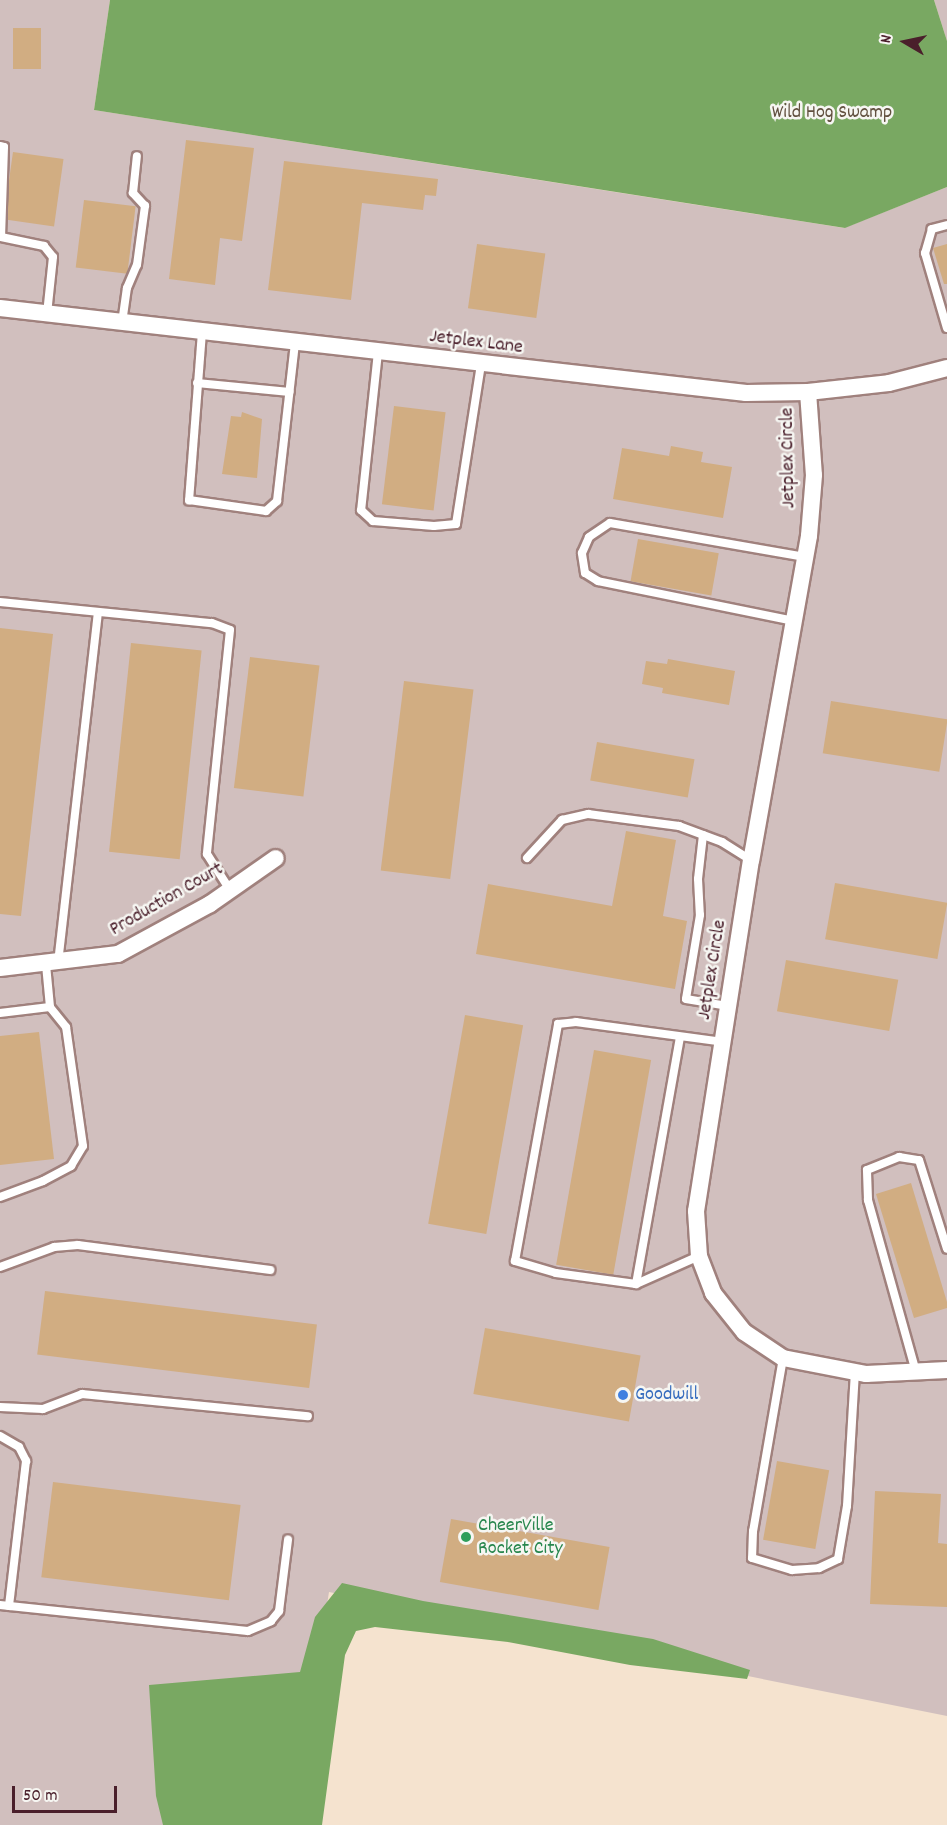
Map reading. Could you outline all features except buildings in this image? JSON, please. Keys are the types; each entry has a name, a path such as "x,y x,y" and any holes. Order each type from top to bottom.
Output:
{"street":[{"name":"Jetplex Lane","path":"0,308 714,391 808,392 889,383 947,368"},
{"name":"Jetplex Circle","path":"808,392 814,475 805,557 751,860 696,1211 699,1256 713,1293 738,1324 783,1358 855,1372 947,1370"},
{"name":"Production Court","path":"0,968 52,964 118,954 230,890 276,858"}],"lane":[{"path":"0,146 4,147 0,237 44,246 53,257 47,314"},
{"path":"122,323 126,288 137,265 145,206 133,193 136,156"},
{"path":"947,225 932,229 925,253 947,328"},
{"path":"202,333 189,500 266,511 277,501 296,343"},
{"path":"378,352 361,510 373,521 434,526 456,524 481,364"},
{"path":"197,383 290,392"},
{"path":"794,621 598,581 585,573 582,553 589,537 610,523 805,557"},
{"path":"0,602 212,623 230,630 207,854 230,890"},
{"path":"0,1197 43,1181 71,1166 83,1146 66,1027 50,1007 52,964 98,612"},
{"path":"527,858 562,820 588,814 679,826 704,835 751,860"},
{"path":"704,835 698,879 700,915 686,999 728,1006"},
{"path":"0,1013 50,1007"},
{"path":"699,1256 636,1284 556,1273 515,1262 558,1024 576,1022 723,1042"},
{"path":"636,1284 680,1037"},
{"path":"916,1372 868,1200 867,1170 898,1157 919,1160 947,1249"},
{"path":"0,1267 54,1247 78,1245 270,1270"},
{"path":"783,1358 753,1531 752,1558 792,1570 819,1568 838,1559 847,1506 855,1372"},
{"path":"0,1407 43,1409 82,1394 308,1416"},
{"path":"0,1436 19,1446 26,1461 4,1605 248,1631 260,1628 279,1611 288,1540"}],"shaded area":[{"path":"0,0 110,0 94,110 844,228 947,187 947,1716 329,1592 292,1825 0,1825"},
{"path":"934,0 947,0 947,41"}],"green space":[{"name":"Wild Hog Swamp","path":"110,0 934,0 947,41 947,187 845,228 94,110"},
{"path":"342,1583 423,1601 653,1639 750,1670 747,1679 630,1665 508,1642 375,1627 356,1631 345,1655 322,1825 163,1825 156,1796 149,1685 300,1672 315,1617"}],"place":[{"name":"Goodwill","path":"623,1395"},
{"name":"CheerVille Rocket City","path":"466,1537"}]}
